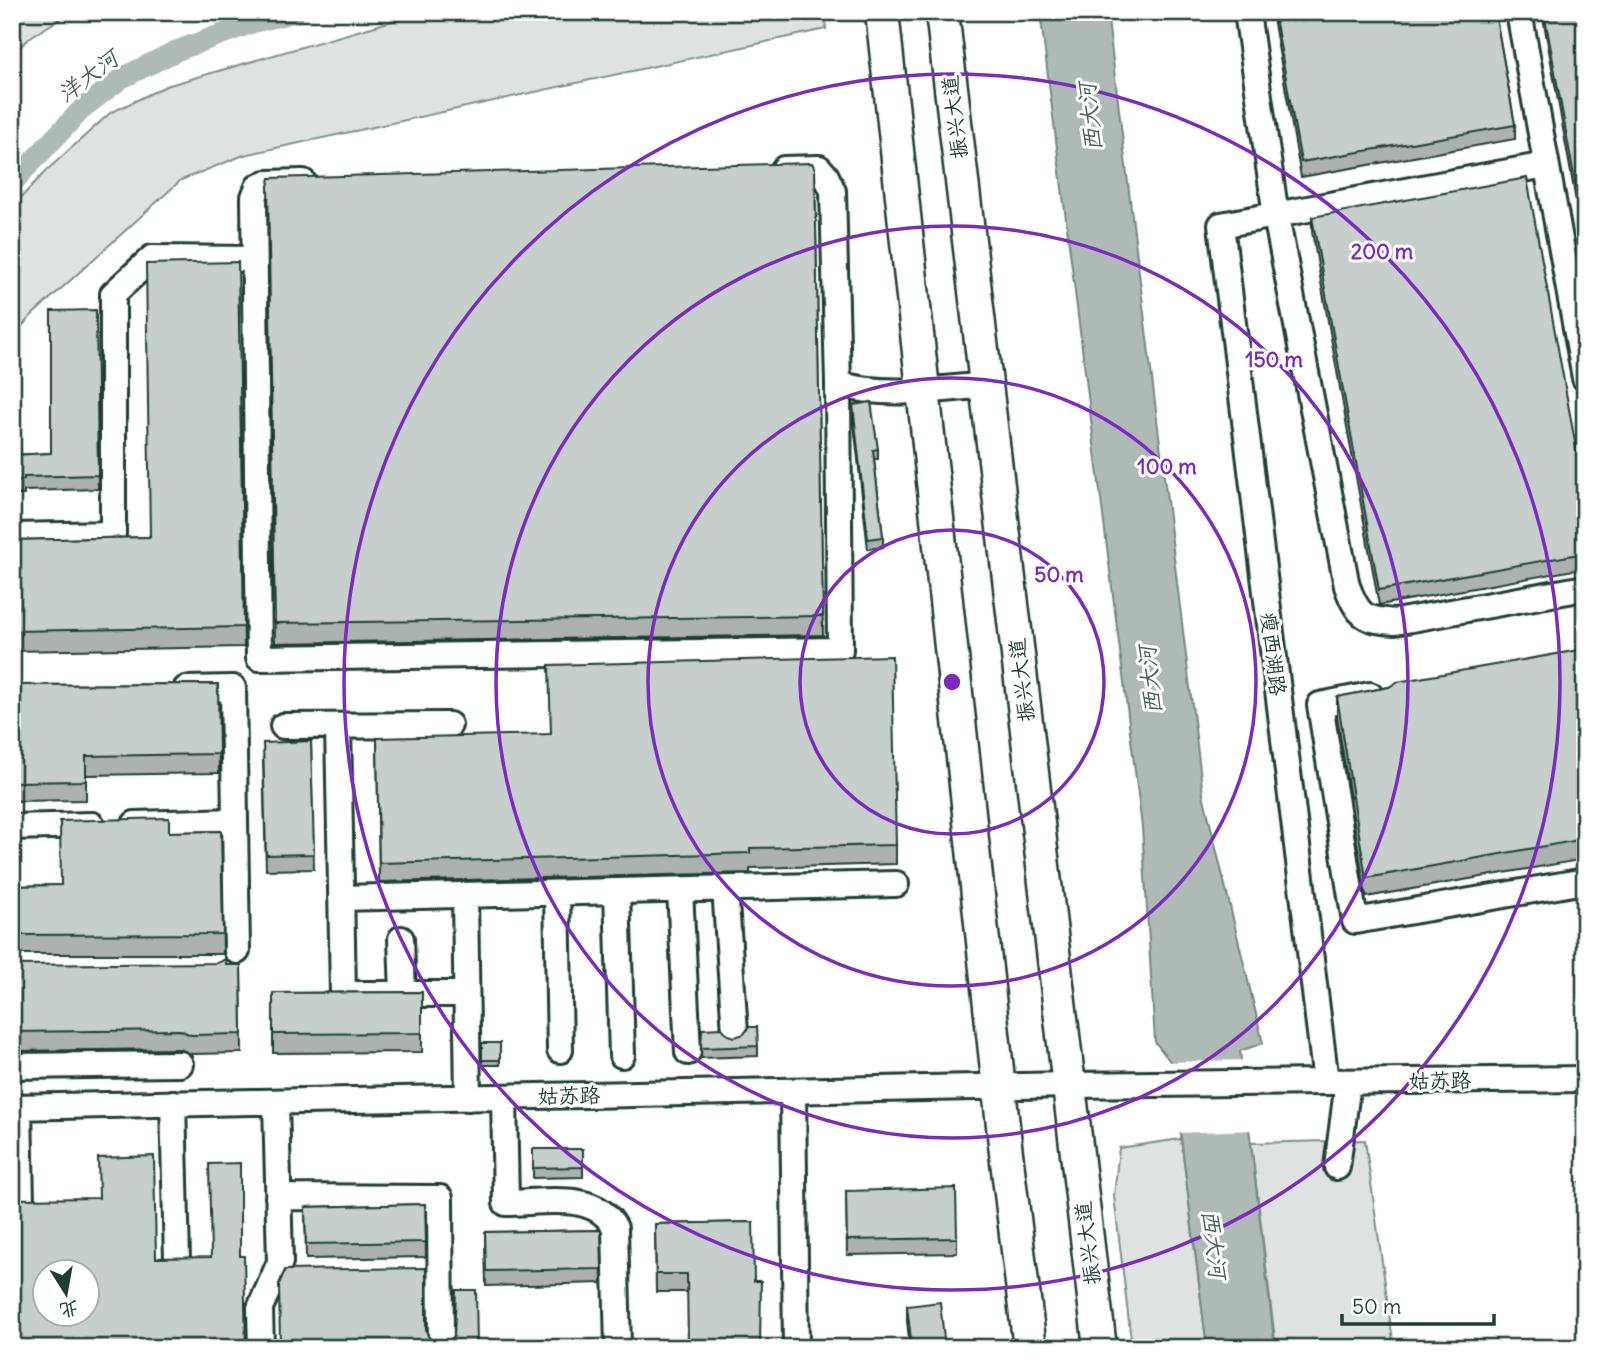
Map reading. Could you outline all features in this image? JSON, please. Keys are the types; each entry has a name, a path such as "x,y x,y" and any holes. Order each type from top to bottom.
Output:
{"main road":[{"path":"882,12 1030,1348"},
{"name":"振兴大道","path":"942,12 1100,1348"}],"street":[{"path":"1248,12 1276,216 1348,586 1356,609 1374,620 1395,622 1585,588"},
{"path":"1518,12 1585,378"},
{"path":"1276,216 1546,164"},
{"path":"321,181 266,183 258,187 253,204 259,659 840,650 838,384 832,191 826,176 819,169 764,170"},
{"name":"瘦西湖路","path":"1276,216 1221,225 1337,1082 1337,1167"},
{"path":"12,536 113,534 113,294 152,258 254,260"},
{"path":"838,384 857,390 887,393 987,385"},
{"path":"164,689 233,688 237,951"},
{"path":"1385,692 1320,705 1355,921 1585,881"},
{"path":"283,726 449,725"},
{"path":"338,726 343,994 466,994"},
{"path":"12,827 235,821"},
{"path":"341,898 896,884"},
{"path":"725,888 735,1032"},
{"path":"680,890 688,1052"},
{"path":"617,891 622,1055"},
{"path":"557,893 560,1050"},
{"path":"465,895 468,1098"},
{"path":"401,939 403,994"},
{"path":"12,1066 180,1064"},
{"name":"姑苏路","path":"16,1107 1126,1084 1585,1079"},
{"path":"793,1091 796,1348"},
{"path":"504,1097 506,1203 582,1202 609,1216 615,1228 618,1348"},
{"path":"261,1348 260,1308 280,1262 276,1102"},
{"path":"173,1104 177,1260"},
{"path":"16,1107 21,1203"},
{"path":"278,1197 440,1198 441,1348"},
{"path":"413,1272 440,1272"},
{"path":"275,1273 302,1273"}],"shaded area":[{"path":"12,12 72,12 32,36 12,54"},
{"path":"424,12 825,12 826,29 244,155 181,180 30,317 12,338 12,207 47,170 110,113 166,86"},
{"path":"1181,1139 1207,1348 1132,1348 1114,1196 1119,1148"},
{"path":"1365,1140 1394,1348 1276,1348 1251,1143"}],"water":[{"name":"西大河","path":"1040,12 1107,12 1203,794 1263,1043 1240,1051 1275,1348 1207,1348 1172,1064 1155,1042 1142,827"}],"pier":[{"path":"1245,1060 1253,1130 1177,1133 1169,1065 1166,1062"}],"building":[{"path":"1274,12 1495,12 1515,125 1301,162"},
{"path":"1544,12 1585,12 1585,236"},
{"path":"812,163 815,169 823,616 275,623 270,178"},
{"path":"1527,178 1585,497 1585,553 1379,590 1312,217"},
{"path":"238,262 244,627 12,631 12,540 150,537 146,264"},
{"path":"96,310 98,475 24,477 24,480 12,481 12,455 51,453 51,311"},
{"path":"871,402 878,449 873,450 883,537 868,539 853,405"},
{"path":"1585,649 1585,839 1366,878 1337,697 1389,687 1397,682"},
{"path":"892,656 896,845 750,848 750,853 379,863 377,738 551,734 549,665"},
{"path":"218,684 219,754 86,756 86,781 12,782 12,685"},
{"path":"311,741 314,854 266,855 263,743"},
{"path":"169,818 169,832 221,831 223,934 12,935 12,886 61,885 60,821"},
{"path":"226,959 226,965 241,965 242,1034 191,1035 180,1030 12,1032 12,965 217,963"},
{"path":"422,992 422,1033 273,1034 273,993"},
{"path":"749,1027 757,1027 758,1046 701,1048 702,1029 722,1028 728,1035 735,1037 744,1034"},
{"path":"482,1043 500,1043 500,1060 482,1060"},
{"path":"533,1149 583,1149 583,1167 533,1168"},
{"path":"154,1156 156,1258 211,1257 209,1164 240,1163 240,1256 244,1256 246,1348 12,1348 12,1199 99,1198 98,1158"},
{"path":"1580,1182 1585,1182 1585,1310 1582,1310"},
{"path":"956,1188 957,1238 847,1240 846,1191"},
{"path":"425,1204 426,1242 306,1244 305,1207"},
{"path":"753,1222 754,1281 761,1281 760,1348 688,1348 687,1274 656,1274 655,1224"},
{"path":"601,1230 602,1269 486,1271 485,1232"},
{"path":"426,1268 428,1336 433,1342 448,1342 454,1336 456,1290 476,1290 477,1348 280,1348 279,1284 285,1270"},
{"path":"940,1302 945,1348 912,1348 907,1306"}],"waterway":[{"name":"洋大河","path":"12,183 84,107 122,78 176,51 255,22 295,12"}]}
